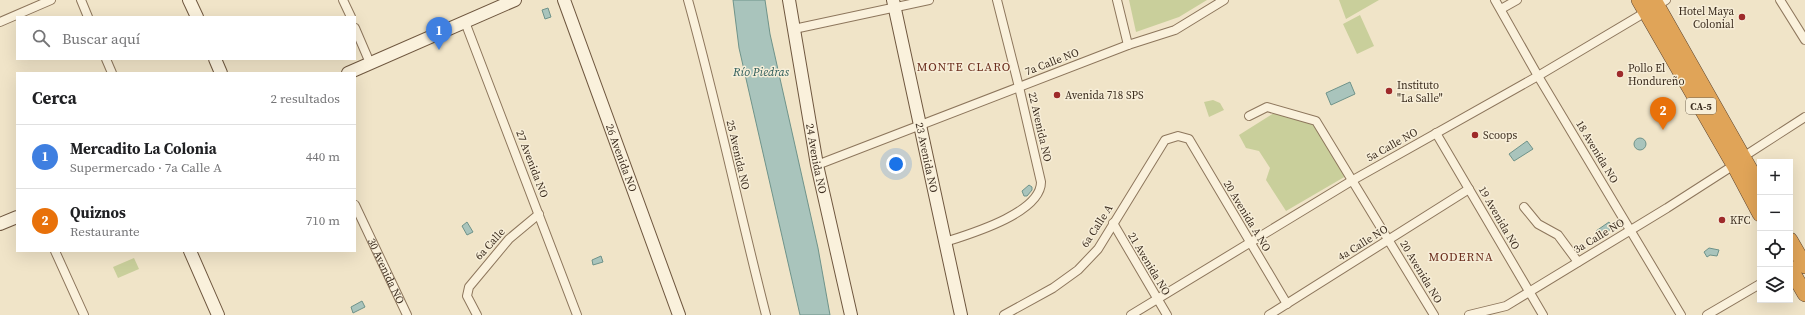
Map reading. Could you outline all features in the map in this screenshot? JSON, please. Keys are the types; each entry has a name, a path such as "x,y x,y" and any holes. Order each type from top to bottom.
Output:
{"highway":[{"name":"CA-5","path":"1653,3 1739,161 1757,206"},
{"name":"CA-5","path":"1739,161 1757,183"},
{"path":"1793,247 1800,262 1805,294"}],"street":[{"path":"0,22 32,4 51,0"},
{"path":"81,0 88,16"},
{"path":"190,0 197,16"},
{"path":"343,0 350,16"},
{"path":"350,72 515,0"},
{"name":"26 Avenida NO","path":"564,0 678,315"},
{"name":"25 Avenida NO","path":"688,0 707,68 742,222 766,315"},
{"path":"794,29 894,4 928,0"},
{"name":"22 Avenida NO","path":"945,242 969,235 1013,214 1032,202 1041,189 1041,182 1019,87 997,0"},
{"path":"1117,0 1128,45"},
{"name":"7a Calle NO","path":"817,165 1128,45 1175,30 1224,0"},
{"name":"18 Avenida NO","path":"1495,0 1538,76 1681,315"},
{"path":"1501,9 1517,0"},
{"path":"1780,0 1805,40"},
{"name":"24 Avenida NO","path":"789,1 817,165 851,315"},
{"name":"5a Calle NO","path":"1132,315 1353,180 1538,76 1653,3"},
{"name":"23 Avenida NO","path":"894,4 960,315"},
{"name":"27 Avenida NO","path":"465,22 540,214 577,315"},
{"path":"356,30 370,63"},
{"path":"106,60 112,72"},
{"path":"215,60 221,72"},
{"name":"20 Avenida NO","path":"1249,116 1267,106 1316,121 1434,315"},
{"name":"3a Calle NO","path":"1469,315 1506,306 1631,230 1805,117"},
{"name":"19 Avenida NO","path":"1436,133 1543,315"},
{"name":"6a Calle A","path":"1004,315 1053,288 1078,270 1098,249 1165,140 1178,136 1189,139"},
{"name":"20 Avenida A NO","path":"1189,139 1287,304"},
{"name":"4a Calle NO","path":"1268,315 1389,241 1469,189"},
{"name":"30 Avenida NO","path":"356,207 407,315"},
{"path":"1524,207 1538,224 1558,235 1578,262"},
{"name":"6a Calle","path":"477,315 467,296 469,287 509,239 540,214"},
{"path":"0,224 16,217"},
{"name":"21 Avenida NO","path":"1113,224 1167,315"},
{"path":"55,252 84,315"},
{"path":"190,252 218,315"},
{"path":"1707,315 1757,286"}],"green space":[{"path":"1129,0 1207,0 1179,17 1136,32"},
{"path":"1339,0 1379,0 1346,19"},
{"path":"1360,15 1374,46 1357,54 1343,24"},
{"path":"1213,100 1220,103 1224,110 1209,117 1204,102"},
{"path":"1277,111 1316,126 1346,176 1286,211 1266,180 1270,168 1259,151 1246,148 1239,135"},
{"path":"134,258 139,269 118,278 113,267"}],"water":[{"name":"Río Piedras","path":"733,0 765,0 770,34 818,248 830,315 800,315 739,48"},
{"path":"548,8 551,17 545,19 542,10"},
{"path":"1350,82 1355,94 1331,105 1326,93"},
{"path":"1642,138 1645,139 1645,149 1638,150 1635,149 1634,142 1635,139"},
{"path":"1527,141 1533,149 1514,161 1509,154"},
{"path":"1029,185 1032,187 1032,190 1027,196 1024,196 1022,191"},
{"path":"467,222 473,232 467,235 462,226"},
{"path":"1609,222 1613,228 1599,236 1596,231"},
{"path":"1709,248 1719,250 1717,256 1710,255 1707,257 1704,252"},
{"path":"601,256 603,262 593,265 592,260"},
{"path":"362,301 365,307 353,313 351,307"}],"place":[{"name":"Hotel Maya Colonial","path":"1742,17"},
{"name":"Mercadito La Colonia","path":"439,50"},
{"name":"Pollo El Hondureño","path":"1620,74"},
{"name":"Instituto \"La Salle\"","path":"1389,91"},
{"name":"Avenida 718 SPS","path":"1057,95"},
{"name":"Quiznos","path":"1663,130"},
{"name":"Scoops","path":"1475,135"},
{"name":"KFC","path":"1722,220"}],"district":[{"name":"MONTE CLARO","path":"964,67"},
{"name":"MODERNA","path":"1461,257"}]}
